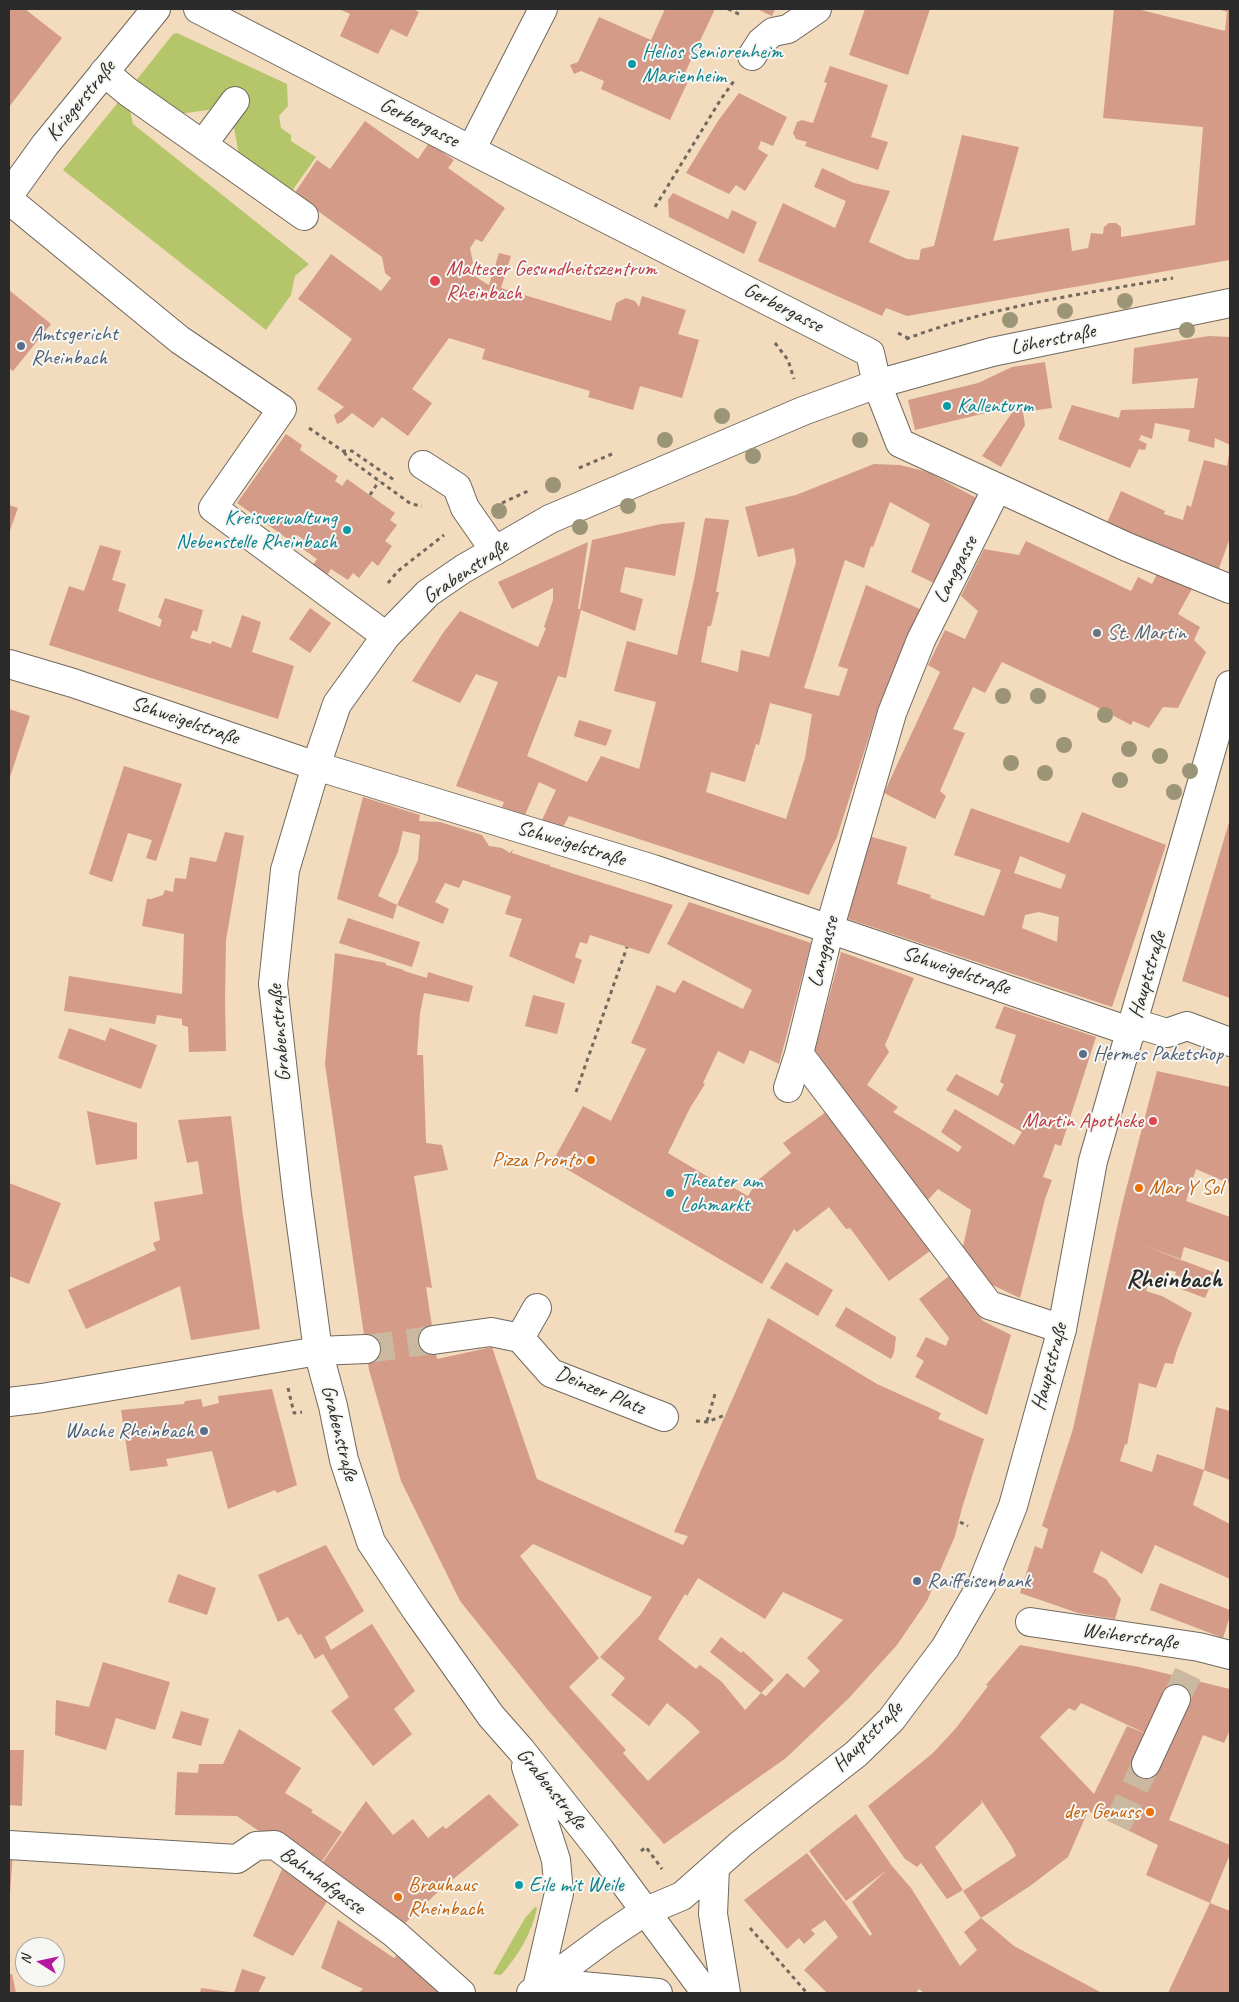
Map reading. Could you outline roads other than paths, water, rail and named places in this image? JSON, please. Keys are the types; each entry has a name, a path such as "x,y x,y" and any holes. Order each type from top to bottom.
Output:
{"street":[{"name":"Kriegerstraße","path":"9,195 45,145 156,9"},
{"name":"Gerbergasse","path":"198,9 870,353 877,384"},
{"path":"471,150 543,9"},
{"path":"752,56 761,42 774,32 788,30 817,9"},
{"path":"104,72 128,92 304,216"},
{"path":"203,144 235,101"},
{"path":"9,200 180,340 282,409 214,508 386,636"},
{"name":"Löherstraße","path":"877,384 992,352 1230,303"},
{"path":"877,384 900,443 1127,547 1230,589"},
{"name":"Grabenstraße","path":"706,1993 644,1912 600,1850 521,1750 491,1716 371,1542 344,1460 333,1406 318,1351 297,1195 273,984 285,870 316,766 337,704 386,636 428,593 463,569 550,519 803,411 877,384"},
{"path":"423,465 456,487 465,508 462,523 495,551"},
{"name":"Langgasse","path":"788,1088 799,1054 830,929 892,713 921,640 997,488"},
{"name":"Schweigelstraße","path":"9,664 82,686 316,766 652,869 1133,1027 1167,1033 1187,1026 1230,1042"},
{"name":"Hauptstraße","path":"534,1991 608,1936 644,1912 682,1896 742,1843 856,1754 891,1720 945,1648 982,1584 1013,1506 1062,1329 1093,1161 1230,685"},
{"path":"799,1054 989,1305 1062,1329"},
{"path":"433,1340 491,1332 520,1338 537,1308"},
{"name":"Deinzer Platz","path":"520,1338 551,1374 664,1417"},
{"path":"9,1402 318,1351 366,1349"},
{"name":"Weiherstraße","path":"1030,1622 1196,1655 1230,1655"},
{"path":"1146,1764 1176,1699"},
{"path":"521,1750 556,1860 559,1893 534,1991 582,1986 658,1993"},
{"name":"Bahnhofgasse","path":"9,1845 237,1859 256,1846 275,1845 396,1934 461,1993"},
{"path":"715,1868 713,1914 726,1993"}],"tunnel":[{"path":"366,1349 433,1340"},
{"path":"1176,1699 1193,1663"},
{"path":"1117,1825 1146,1764"}],"place":[{"name":"Helios Seniorenheim Marienheim","path":"632,64"},
{"name":"Malteser Gesundheitszentrum Rheinbach","path":"435,281"},
{"name":"Amtsgericht Rheinbach","path":"21,346"},
{"name":"Kallenturm","path":"947,406"},
{"name":"Kreisverwaltung Nebenstelle Rheinbach","path":"347,530"},
{"name":"St. Martin","path":"1097,633"},
{"name":"Hermes Paketshop","path":"1083,1054"},
{"name":"Martin Apotheke","path":"1153,1121"},
{"name":"Pizza Pronto","path":"591,1160"},
{"name":"Mar Y Sol","path":"1139,1188"},
{"name":"Theater am Lohmarkt","path":"670,1193"},
{"name":"Wache Rheinbach","path":"204,1431"},
{"name":"Raiffeisenbank","path":"917,1581"},
{"name":"der Genuss","path":"1150,1812"},
{"name":"Eile mit Weile","path":"519,1885"},
{"name":"Brauhaus Rheinbach","path":"398,1897"}],"district":[{"name":"Rheinbach","path":"1174,1280"}]}
